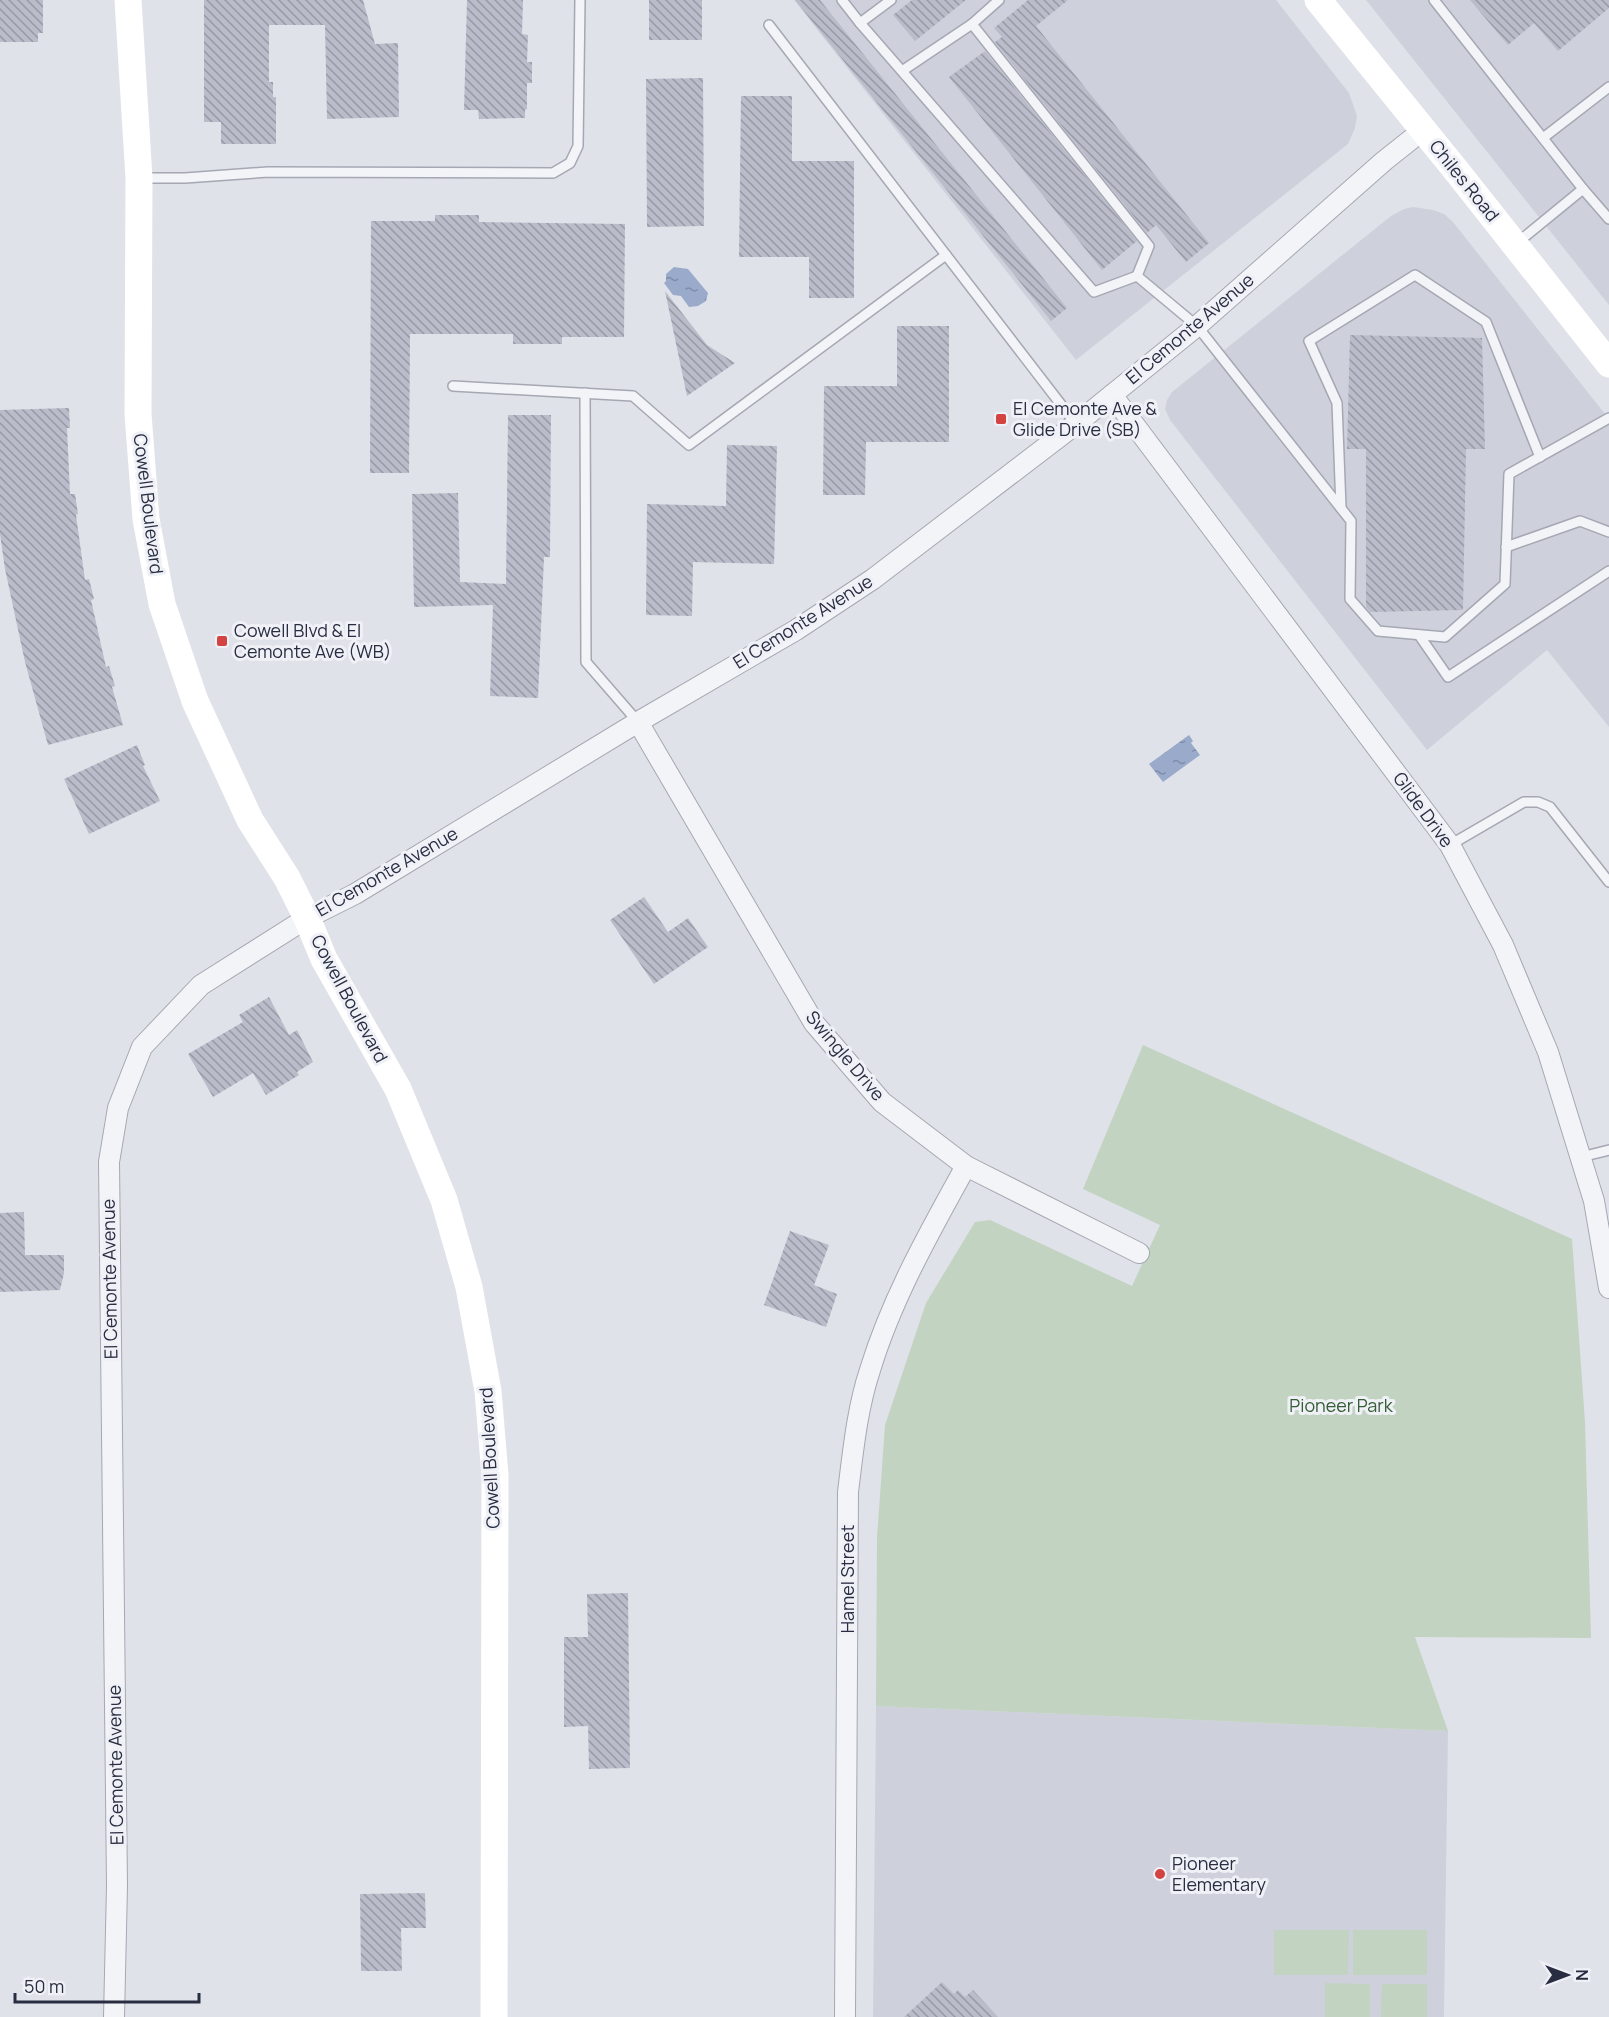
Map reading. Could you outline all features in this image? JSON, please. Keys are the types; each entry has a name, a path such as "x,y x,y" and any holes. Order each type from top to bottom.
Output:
{"street":[{"name":"Cowell Boulevard","path":"128,0 139,178 138,414 146,519 162,604 195,701 250,820 287,878 324,959 398,1089 444,1200 469,1287 488,1391 495,1475 494,2017"},
{"name":"Chiles Road","path":"1318,0 1609,363"},
{"name":"El Cemonte Avenue","path":"114,2017 117,1874 109,1162 118,1108 142,1047 201,985 307,918 355,894 638,722 796,630 873,579 1076,424 1197,326 1423,130"},
{"name":"Glide Drive","path":"1112,395 1450,845 1503,945 1548,1052 1594,1201 1609,1288"},
{"name":"Swingle Drive","path":"638,722 814,1023 882,1102 966,1166 1139,1253"},
{"name":"Hamel Street","path":"845,2017 848,1492 856,1432 869,1371 896,1299 966,1166"}],"lane":[{"path":"139,178 185,178 278,172 553,173 570,163 578,146 580,0"},
{"path":"842,0 1094,292 1137,276 1149,246 972,24"},
{"path":"860,23 891,0"},
{"path":"902,71 972,24 999,0"},
{"path":"1434,0 1609,219"},
{"path":"769,25 1076,424"},
{"path":"1543,138 1609,87"},
{"path":"1515,244 1583,189"},
{"path":"453,386 633,396 689,445 946,255"},
{"path":"1341,508 1337,403 1309,341 1415,275 1486,322 1540,457"},
{"path":"1137,276 1197,326 1351,521 1350,599 1378,631 1445,637 1505,584 1509,474 1609,418"},
{"path":"585,393 586,662 638,722"},
{"path":"1506,547 1580,521 1609,532"},
{"path":"1419,635 1448,677 1609,571"},
{"path":"1450,845 1524,802 1538,802 1550,807 1609,882"},
{"path":"1581,1157 1609,1150"}],"shaded area":[{"path":"794,0 1276,0 1349,93 1357,116 1355,128 1348,144 1076,360"},
{"path":"1366,0 1609,0 1609,305"},
{"path":"1413,207 1444,214 1453,222 1609,419 1609,727 1547,650 1427,750 1170,420 1165,409 1172,392 1391,216"},
{"name":"Pioneer Elementary","path":"876,1706 1448,1731 1444,2017 873,2017"}],"green space":[{"name":"Pioneer Park","path":"1143,1045 1572,1239 1585,1422 1591,1638 1415,1637 1448,1731 876,1706 877,1538 885,1425 926,1303 975,1222 990,1220 1132,1286 1160,1225 1083,1189"},
{"path":"1274,1930 1349,1930 1348,1975 1274,1975"},
{"path":"1353,1930 1427,1930 1427,1975 1353,1975"},
{"path":"1325,1983 1370,1984 1370,2017 1325,2017"},
{"path":"1382,1984 1427,1984 1427,2017 1381,2017"}],"water":[{"path":"674,267 688,269 708,293 706,301 698,306 689,307 681,296 673,295 664,283 666,274"},
{"path":"1189,735 1193,741 1191,743 1200,755 1163,782 1149,764"}],"building":[{"path":"0,0 43,0 43,33 38,33 38,42 0,42"},
{"path":"204,0 363,0 375,44 398,43 399,117 327,119 325,25 269,25 269,82 273,82 273,97 276,97 276,144 221,144 221,122 204,122"},
{"path":"467,0 523,0 522,34 528,35 527,62 532,62 532,83 527,83 525,118 479,119 478,110 464,110"},
{"path":"649,0 702,0 702,40 649,40"},
{"path":"795,0 820,0 1067,308 1051,321"},
{"path":"912,0 966,0 915,41 893,15"},
{"path":"1028,0 1068,0 1036,26 1209,243 1186,262 1156,225 1147,233 995,42 1002,37 994,28"},
{"path":"1470,0 1609,0 1609,8 1558,51 1534,23 1508,45"},
{"path":"985,51 1137,241 1102,270 949,77"},
{"path":"703,78 704,226 647,227 646,79"},
{"path":"741,96 792,96 792,161 854,161 854,298 809,298 809,257 739,257"},
{"path":"435,215 479,215 479,222 625,224 624,337 562,337 562,344 513,344 513,334 410,334 409,473 370,473 371,221 435,221"},
{"path":"665,291 707,345 735,363 687,396"},
{"path":"897,326 949,326 949,442 866,442 865,495 823,495 824,386 897,386"},
{"path":"1350,335 1482,338 1485,449 1466,449 1463,610 1370,612 1366,607 1366,449 1347,449"},
{"path":"69,408 70,428 67,428 70,494 75,494 85,580 89,579 94,599 91,600 106,667 109,666 115,686 112,687 123,725 48,745 25,662 5,569 0,534 0,410"},
{"path":"508,415 551,415 550,557 544,557 538,698 490,696 493,605 414,607 412,494 458,493 460,582 506,584"},
{"path":"727,445 777,446 774,564 693,562 692,616 646,615 647,504 726,506"},
{"path":"137,745 145,765 143,766 160,801 89,834 64,779"},
{"path":"644,897 668,932 688,918 708,947 654,984 610,920"},
{"path":"269,997 289,1035 297,1030 313,1062 297,1072 299,1075 266,1095 253,1073 213,1097 188,1054 243,1022 239,1015"},
{"path":"24,1212 25,1255 64,1255 64,1273 60,1290 0,1292 0,1213"},
{"path":"790,1231 829,1245 814,1285 837,1294 826,1327 764,1305"},
{"path":"628,1593 630,1768 589,1769 588,1726 564,1727 564,1637 588,1637 587,1594"},
{"path":"425,1893 426,1928 401,1928 402,1971 361,1971 360,1894"},
{"path":"942,1982 954,1994 958,1990 965,1997 973,1990 998,2017 904,2017"}],"place":[{"name":"El Cemonte Ave & Glide Drive (SB)","path":"1001,419"},
{"name":"Cowell Blvd & El Cemonte Ave (WB)","path":"222,641"},
{"name":"Pioneer Elementary","path":"1160,1874"}]}
